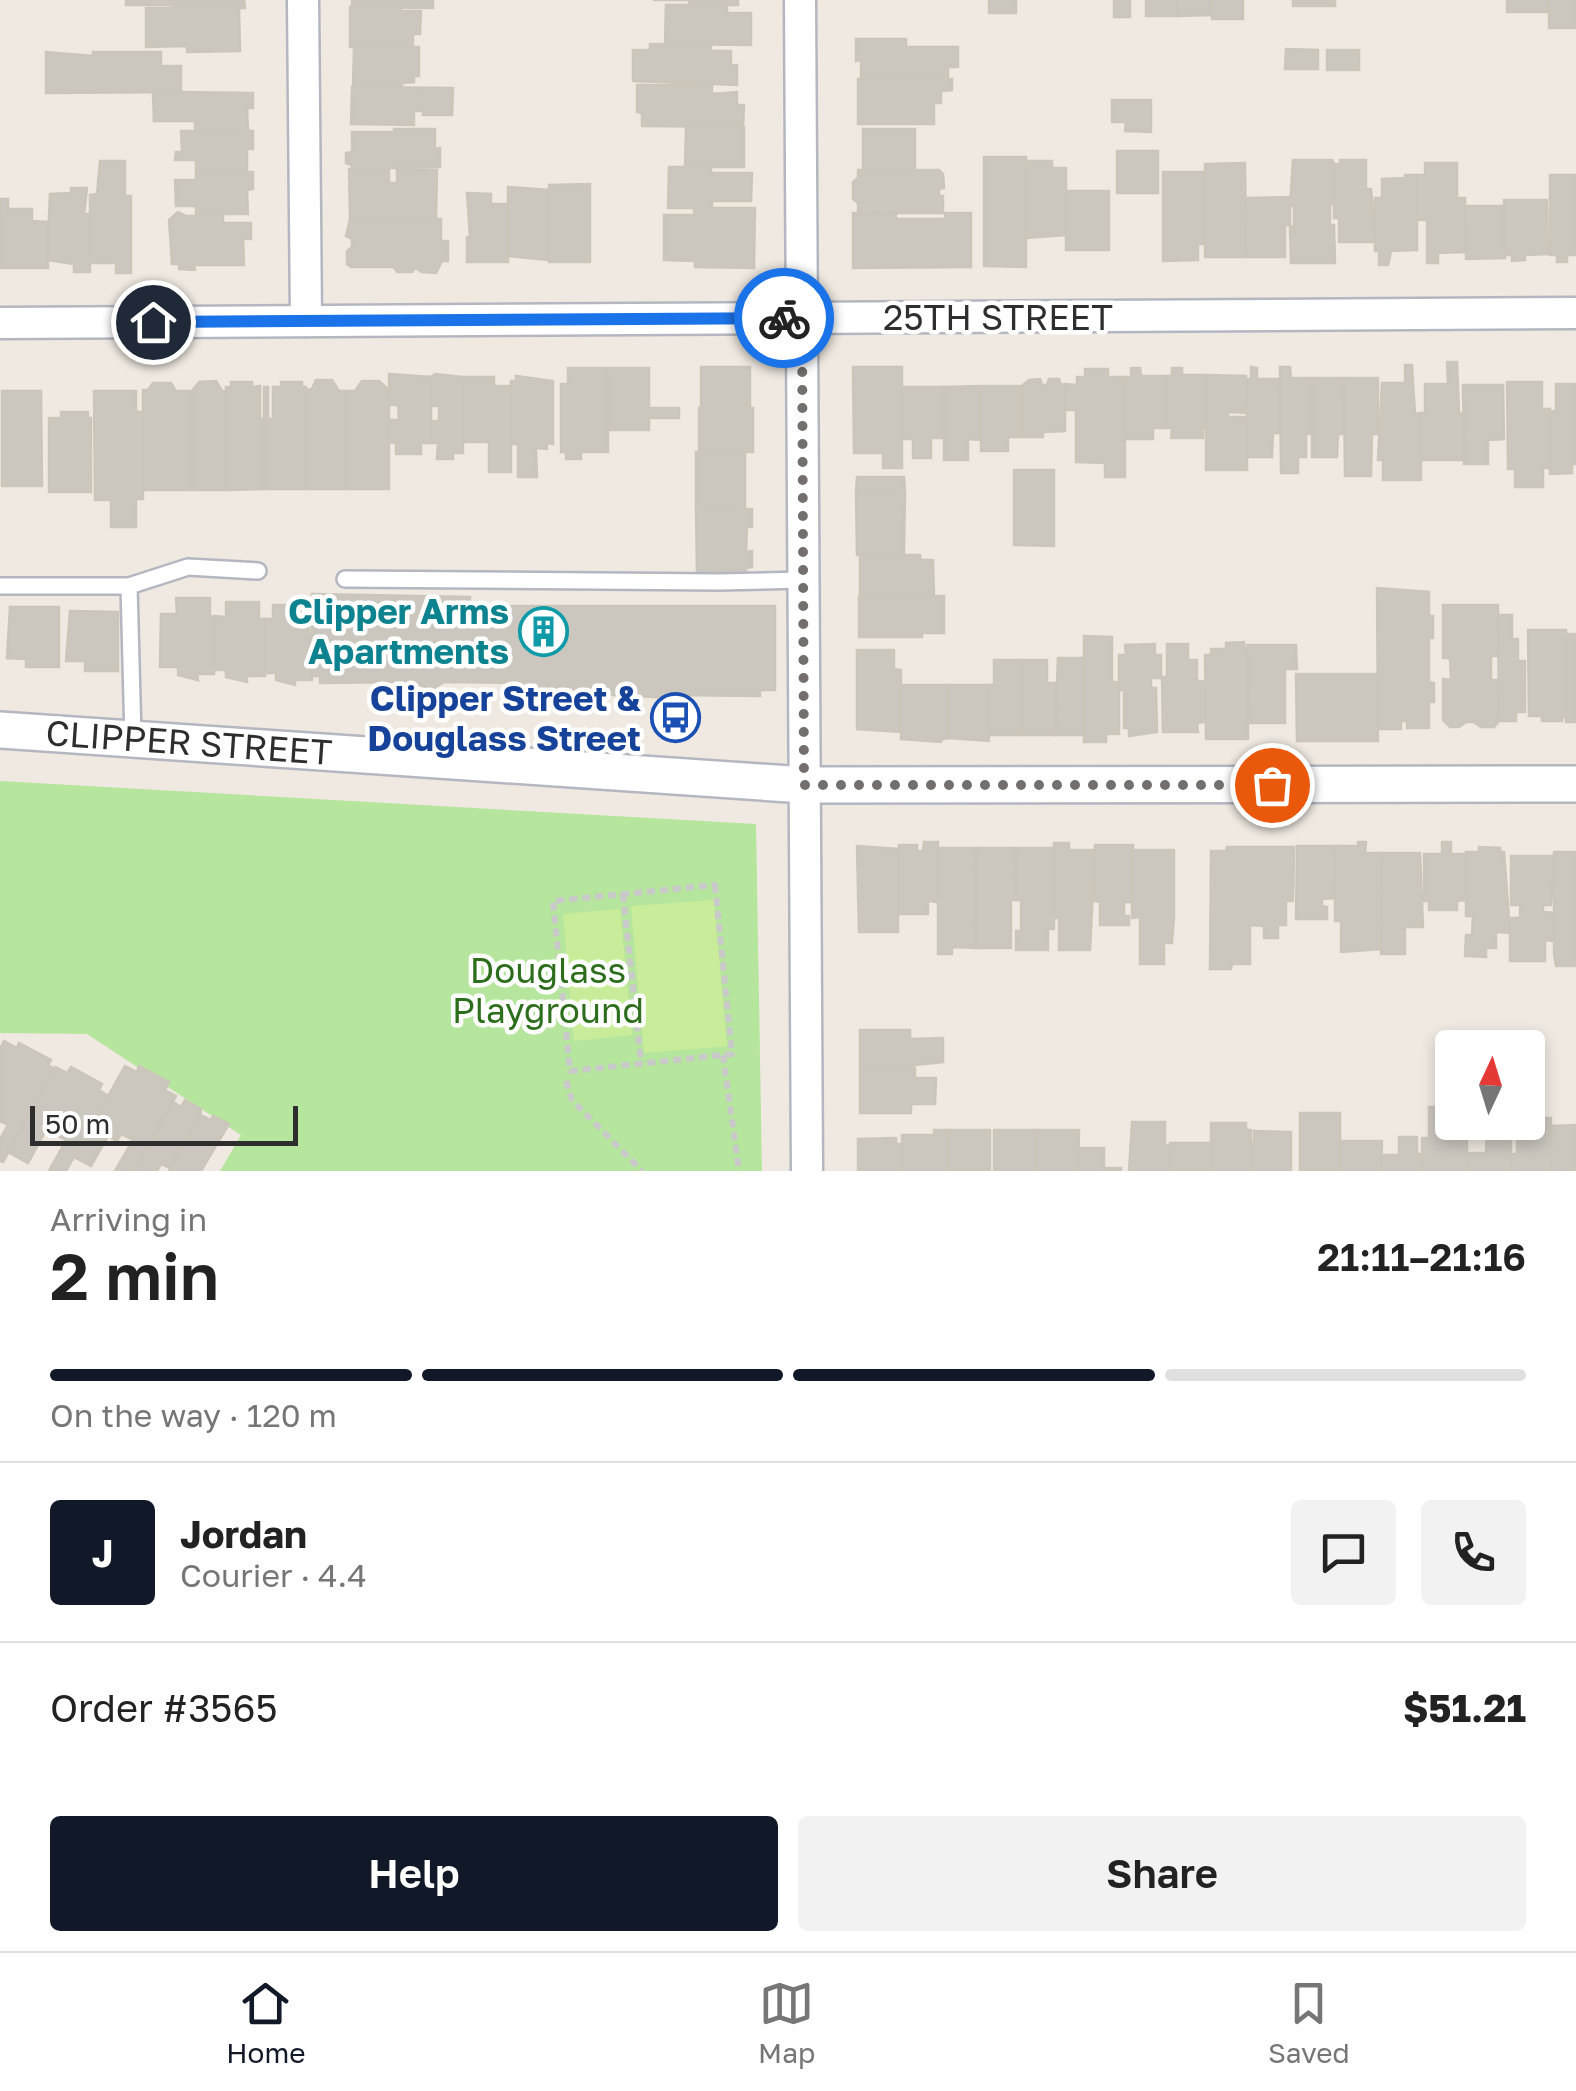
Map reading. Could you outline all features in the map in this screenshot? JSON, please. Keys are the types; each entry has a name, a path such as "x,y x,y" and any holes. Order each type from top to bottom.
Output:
{"street":[{"path":"303,0 306,321"},
{"path":"800,0 807,1171"},
{"name":"25TH STREET","path":"0,323 1576,313"},
{"name":"CLIPPER STREET","path":"0,730 804,785 1576,784"}],"lane":[{"path":"0,586 129,586 188,567 258,572"},
{"path":"345,579 803,580"},
{"path":"129,586 133,738"}],"path":[{"path":"716,885 732,1054 570,1070 552,901 623,894 716,885"},
{"path":"623,894 641,1063"},
{"path":"723,1055 740,1171"},
{"path":"566,1081 572,1100 642,1171"}],"green space":[{"name":"Douglass Playground","path":"0,781 756,824 762,1171 220,1171 241,1135 87,1034 0,1033"},
{"path":"714,900 727,1046 644,1053 631,906"},
{"path":"620,909 632,1035 574,1041 563,914"}],"building":[{"path":"126,0 244,0 245,8 172,9 172,5 126,5"},
{"path":"352,0 433,0 433,8 352,7"},
{"path":"689,0 738,0 738,5 689,5"},
{"path":"989,0 1016,0 1016,13 989,13"},
{"path":"1114,0 1130,0 1130,17 1114,17"},
{"path":"1146,0 1177,0 1177,16 1146,16"},
{"path":"1177,0 1211,0 1211,15 1177,16"},
{"path":"1211,0 1243,0 1243,19 1212,19"},
{"path":"1293,0 1335,0 1335,6 1293,6"},
{"path":"1507,0 1549,0 1549,12 1507,12"},
{"path":"1549,0 1576,0 1576,28 1549,28"},
{"path":"666,5 727,5 727,13 751,13 751,45 665,44"},
{"path":"350,7 421,11 420,34 413,34 413,47 350,47"},
{"path":"146,8 239,8 240,51 187,52 187,46 146,47"},
{"path":"856,39 906,39 906,47 958,47 958,67 948,67 948,79 861,79"},
{"path":"650,44 711,45 711,51 731,51 731,65 737,65 737,85 633,81 633,50 650,50"},
{"path":"354,47 419,47 419,76 414,76 414,82 402,83 402,88 353,87"},
{"path":"1286,49 1318,50 1318,69 1285,69"},
{"path":"1327,50 1359,50 1359,70 1327,70"},
{"path":"46,52 93,56 93,52 161,52 161,66 181,66 181,92 46,93"},
{"path":"858,79 952,79 952,90 941,91 941,103 934,103 934,124 858,124"},
{"path":"637,85 712,85 712,94 737,92 737,105 744,105 743,127 642,126 642,113 637,112"},
{"path":"352,87 453,88 452,115 423,115 423,111 414,111 414,125 351,124"},
{"path":"153,93 253,93 253,108 247,108 248,131 195,132 195,121 154,121"},
{"path":"1112,100 1151,100 1151,132 1125,131 1126,122 1112,122"},
{"path":"686,126 744,127 744,167 685,167"},
{"path":"435,129 440,167 352,169 346,163 346,153 352,152 352,132"},
{"path":"863,129 915,129 915,170 863,170"},
{"path":"181,131 253,131 253,149 247,149 247,172 196,172 196,160 175,160 176,152 182,152"},
{"path":"1117,151 1158,151 1158,193 1117,193"},
{"path":"984,157 1026,157 1026,267 984,266"},
{"path":"1293,160 1332,160 1334,164 1330,225 1334,225 1335,263 1291,263"},
{"path":"1340,160 1366,160 1366,189 1371,189 1376,242 1339,242 1339,218 1334,218 1334,164 1340,164"},
{"path":"100,161 125,161 125,196 131,196 131,273 116,273 116,263 90,263 90,195 97,194"},
{"path":"1026,161 1052,161 1052,168 1066,168 1066,235 1026,238"},
{"path":"1245,163 1246,257 1205,257 1205,164"},
{"path":"1425,163 1457,163 1457,198 1465,198 1466,252 1438,253 1438,263 1427,263 1427,220 1417,220 1417,175 1425,175"},
{"path":"669,167 711,167 711,173 752,173 751,201 712,201 712,208 668,208"},
{"path":"349,169 389,169 389,183 397,183 397,169 437,170 436,219 350,219"},
{"path":"858,170 939,170 943,174 944,188 939,189 939,196 943,196 943,213 858,213 853,182 858,178"},
{"path":"196,172 253,172 253,189 247,190 248,214 196,214 196,206 176,206 175,180 196,180"},
{"path":"1163,172 1205,172 1205,244 1198,244 1198,260 1163,261"},
{"path":"1417,175 1417,250 1391,251 1388,265 1379,265 1379,251 1375,251 1375,198 1382,198 1382,179"},
{"path":"1550,175 1576,175 1576,255 1567,255 1567,262 1557,262 1557,255 1550,255"},
{"path":"590,184 590,262 549,262 549,185"},
{"path":"508,187 549,190 549,260 508,256"},
{"path":"71,188 87,188 84,214 90,214 90,272 74,272 74,264 47,260 50,194 71,193"},
{"path":"1066,191 1109,191 1109,250 1066,250"},
{"path":"467,193 491,194 491,204 508,204 508,262 467,262"},
{"path":"1290,197 1285,257 1246,257 1246,198"},
{"path":"0,199 8,199 8,209 32,209 32,221 47,222 48,268 0,268"},
{"path":"1504,200 1547,200 1548,254 1525,255 1525,260 1512,261 1512,255 1505,255"},
{"path":"1466,206 1504,206 1505,258 1466,259"},
{"path":"694,208 755,208 754,268 695,267 695,261 664,260 664,215 694,215"},
{"path":"178,212 186,216 223,216 223,223 251,223 251,239 243,239 244,265 194,265 195,270 179,269 179,264 172,264 169,220"},
{"path":"853,213 896,214 896,219 945,219 945,213 971,213 971,267 853,268"},
{"path":"350,219 441,219 441,241 448,241 448,261 442,261 436,273 415,268 412,272 397,272 394,267 351,267 347,264 347,251 352,247 352,239 346,236"},
{"path":"1447,362 1457,362 1459,413 1464,414 1464,460 1421,460 1425,384 1448,384"},
{"path":"1405,365 1412,365 1415,414 1421,413 1421,480 1383,480 1383,460 1378,460 1382,383 1405,383"},
{"path":"701,367 750,367 750,408 701,408"},
{"path":"853,367 902,367 902,468 883,468 883,453 854,453"},
{"path":"1251,367 1257,368 1257,379 1280,379 1281,433 1273,433 1272,457 1247,457 1247,379 1251,379"},
{"path":"1280,367 1290,367 1291,378 1312,378 1312,434 1306,434 1306,457 1298,457 1298,473 1281,473"},
{"path":"568,368 608,368 608,452 581,452 581,459 566,459 566,452 561,452 561,384 568,384"},
{"path":"608,368 649,368 649,408 679,408 679,418 649,418 649,430 608,430"},
{"path":"1131,368 1140,368 1141,376 1166,376 1166,428 1153,428 1153,439 1125,439 1125,377 1131,377"},
{"path":"1172,368 1182,368 1182,375 1206,375 1203,438 1171,438 1172,428 1166,428 1166,376 1172,376"},
{"path":"1085,369 1108,369 1108,377 1125,377 1125,477 1105,477 1105,463 1076,462 1076,410 1065,410 1065,384 1077,385 1077,377 1085,377"},
{"path":"389,374 431,377 431,443 421,443 421,454 396,454 396,443 389,442 389,420 399,420 398,405 389,405"},
{"path":"1206,375 1246,376 1247,413 1228,412 1228,417 1247,417 1247,470 1206,470"},
{"path":"516,376 553,381 553,444 547,443 547,449 536,448 537,477 518,477 518,444 511,444 511,381 516,381"},
{"path":"431,377 463,377 463,453 453,453 453,459 437,459 438,443 431,443 431,421 439,421 439,406 431,406"},
{"path":"463,377 494,377 494,386 511,386 511,472 489,472 489,442 463,442"},
{"path":"1312,378 1344,378 1344,434 1338,434 1337,457 1312,457"},
{"path":"1344,378 1378,378 1378,434 1372,434 1371,476 1345,476"},
{"path":"1040,379 1042,385 1047,385 1049,379 1065,384 1065,431 1023,437 1023,385"},
{"path":"316,380 332,380 339,391 346,391 346,489 306,489 306,390 312,389"},
{"path":"216,381 226,391 226,490 192,490 192,391 199,382"},
{"path":"362,381 379,381 389,390 389,489 346,489 346,391 355,391"},
{"path":"231,382 260,386 264,489 226,490 226,387 231,387"},
{"path":"281,382 302,382 302,387 306,387 306,489 264,489 264,387 268,387 268,419 273,419 273,387 281,387"},
{"path":"1507,382 1542,382 1542,409 1550,409 1550,468 1543,468 1543,487 1515,487 1515,469 1508,469"},
{"path":"153,383 171,383 176,391 192,391 192,490 143,490 143,390"},
{"path":"1556,384 1576,384 1576,464 1572,464 1572,473 1550,474 1550,411 1556,412"},
{"path":"1463,385 1503,385 1504,439 1488,440 1488,464 1464,464"},
{"path":"981,386 981,440 968,439 968,460 944,460 944,387"},
{"path":"981,386 1021,386 1021,437 1008,437 1008,451 981,451"},
{"path":"902,387 944,387 944,438 931,438 931,458 913,458 913,439 902,439"},
{"path":"2,391 41,391 42,486 2,486"},
{"path":"94,391 136,391 136,412 143,412 143,499 136,499 136,527 111,527 111,500 95,500"},
{"path":"699,408 753,408 753,452 699,452"},
{"path":"61,412 88,412 91,418 91,492 49,492 49,418 61,418"},
{"path":"696,452 745,452 745,509 696,509"},
{"path":"1014,470 1054,470 1054,546 1014,545"},
{"path":"857,477 904,477 905,493 856,493"},
{"path":"856,493 905,493 904,555 857,555"},
{"path":"696,509 752,509 746,552 752,551 752,567 746,568 746,573 697,574"},
{"path":"860,555 920,555 921,560 933,560 934,597 860,597"},
{"path":"1377,588 1429,592 1433,638 1429,638 1429,682 1434,683 1434,702 1429,702 1429,728 1407,728 1407,721 1401,721 1401,729 1378,729"},
{"name":"Clipper Arms Apartments","path":"312,594 470,597 470,606 775,606 775,690 760,690 760,696 674,698 573,693 574,687 523,689 523,683 444,682 435,688 415,682 320,683 320,676 312,676"},
{"path":"944,596 944,633 859,637 859,597"},
{"path":"176,598 210,598 210,617 214,616 214,674 197,674 198,680 178,675 178,667 160,667 161,614 177,614"},
{"path":"226,602 259,602 259,619 265,619 265,676 247,676 247,682 226,677 226,670 214,670 214,616 226,617"},
{"path":"273,605 308,605 312,680 295,680 295,685 276,680 276,673 265,673 265,619 273,619"},
{"path":"1443,605 1498,605 1498,656 1491,656 1491,680 1499,680 1499,721 1494,727 1466,722 1450,727 1443,720 1443,679 1451,680 1450,658 1443,658"},
{"path":"10,607 59,607 59,667 26,667 26,659 7,658"},
{"path":"70,611 118,612 118,671 85,671 85,661 66,661"},
{"path":"1498,615 1512,615 1512,639 1518,639 1518,661 1525,661 1525,712 1516,712 1516,721 1499,721"},
{"path":"1528,630 1566,630 1566,717 1562,721 1529,716"},
{"path":"1566,634 1576,634 1576,722 1566,722"},
{"path":"1084,636 1112,637 1112,682 1119,682 1119,734 1106,734 1106,742 1084,742"},
{"path":"1244,642 1244,649 1248,648 1248,739 1206,739 1205,655 1211,655 1211,649 1226,649 1226,643"},
{"path":"1155,644 1155,655 1161,655 1161,678 1151,678 1151,688 1156,688 1157,732 1129,736 1129,728 1124,728 1124,690 1119,690 1119,655 1126,655 1125,645"},
{"path":"1167,644 1188,644 1188,660 1197,660 1197,681 1205,681 1205,722 1197,723 1198,732 1163,732 1162,677 1167,677"},
{"path":"1247,645 1296,645 1297,669 1285,669 1285,723 1248,723"},
{"path":"857,650 894,650 894,669 901,670 901,732 857,729"},
{"path":"1058,658 1084,658 1084,735 1055,735"},
{"path":"994,660 1022,660 1022,735 989,735 989,685 994,685"},
{"path":"1022,660 1047,660 1047,683 1055,683 1055,735 1022,735"},
{"path":"1296,674 1377,674 1378,741 1297,741"},
{"path":"901,685 948,685 949,738 941,742 901,739"},
{"path":"948,685 989,685 989,741 949,738"},
{"path":"924,842 938,842 938,902 928,901 928,914 899,914 899,845 917,845 917,851 923,851"},
{"path":"1358,842 1366,842 1365,853 1382,853 1382,949 1341,952 1341,921 1335,921 1335,846 1358,846"},
{"path":"1442,842 1451,842 1451,854 1466,854 1466,900 1457,901 1457,910 1429,910 1429,901 1424,901 1424,854 1442,854"},
{"path":"1054,843 1069,843 1069,850 1095,850 1090,950 1059,950 1059,918 1054,918"},
{"path":"1095,845 1133,845 1132,902 1124,902 1129,925 1100,925 1100,902 1095,901"},
{"path":"857,846 898,849 898,932 859,932"},
{"path":"1297,846 1335,846 1334,898 1322,899 1327,919 1296,919"},
{"path":"1227,847 1294,847 1293,901 1286,901 1286,925 1278,925 1278,938 1264,938 1264,926 1250,925 1250,964 1210,969 1211,851 1226,851"},
{"path":"1479,847 1500,848 1504,852 1510,933 1496,932 1496,948 1486,948 1486,957 1465,956 1466,935 1472,935 1473,916 1466,916 1466,852 1479,852"},
{"path":"938,848 977,848 976,948 952,947 952,954 938,954"},
{"path":"977,848 1016,848 1017,900 1011,900 1011,948 976,948"},
{"path":"1016,848 1054,848 1054,929 1048,929 1048,950 1016,950 1016,931 1021,931 1021,900 1017,900"},
{"path":"1132,850 1174,850 1172,943 1164,943 1164,964 1140,964 1140,917 1132,918"},
{"path":"1554,852 1576,852 1576,966 1556,966"},
{"path":"1382,853 1420,853 1423,927 1405,927 1405,954 1381,954"},
{"path":"1511,856 1555,856 1551,905 1543,905 1543,912 1554,913 1554,941 1545,940 1545,961 1510,961 1510,918 1520,918 1520,905 1511,905"},
{"path":"860,1030 910,1030 910,1039 943,1038 943,1062 914,1065 915,1070 860,1071"},
{"path":"4,1041 17,1048 19,1043 51,1060 48,1065 55,1069 3,1162 0,1139 8,1125 0,1121 0,1049"},
{"path":"125,1066 137,1072 139,1066 169,1082 165,1090 176,1096 134,1171 115,1171 133,1140 121,1134 117,1141 108,1136 91,1166 74,1157"},
{"path":"56,1067 67,1073 71,1067 102,1084 99,1090 108,1096 66,1171 49,1171 66,1140 46,1130 28,1163 8,1152"},
{"path":"915,1070 915,1078 936,1078 935,1104 911,1104 911,1113 860,1113 860,1071"},
{"path":"185,1100 201,1109 200,1115 170,1168 161,1164 157,1171 134,1171 173,1102 181,1107"},
{"path":"1429,1107 1435,1107 1435,1140 1467,1140 1467,1171 1422,1171 1422,1138 1429,1138"},
{"path":"1300,1113 1340,1113 1340,1171 1300,1171"},
{"path":"200,1115 229,1124 201,1171 169,1171"},
{"path":"1545,1118 1551,1118 1551,1171 1511,1171 1511,1154 1517,1154 1517,1140 1545,1140"},
{"path":"1132,1122 1165,1122 1170,1171 1129,1171"},
{"path":"1211,1123 1246,1123 1246,1130 1251,1130 1251,1171 1211,1171"},
{"path":"1576,1125 1576,1171 1551,1171 1551,1126"},
{"path":"934,1130 948,1130 948,1171 902,1171 902,1135 934,1135"},
{"path":"948,1130 990,1130 990,1171 948,1171"},
{"path":"994,1130 1037,1130 1036,1171 994,1171"},
{"path":"1037,1130 1079,1130 1078,1171 1036,1171"},
{"path":"1254,1131 1291,1132 1291,1171 1251,1171"},
{"path":"1399,1137 1417,1137 1422,1171 1381,1171 1382,1155 1399,1155"},
{"path":"896,1138 896,1144 902,1144 902,1171 858,1171 858,1139"},
{"path":"1486,1140 1511,1140 1511,1171 1467,1171 1467,1153 1486,1153"},
{"path":"1340,1141 1382,1141 1381,1171 1340,1171"},
{"path":"1170,1143 1211,1143 1211,1171 1170,1171"},
{"path":"1078,1148 1104,1148 1104,1168 1121,1171 1078,1171"}],"way so far":[{"path":"784,318 802,318 804,785 1272,785"}],"place":[{"name":"Clipper Arms Apartments","path":"544,631"},
{"name":"Clipper Street & Douglass Street","path":"676,718"}],"route":[{"path":"153,322 784,318"}]}
